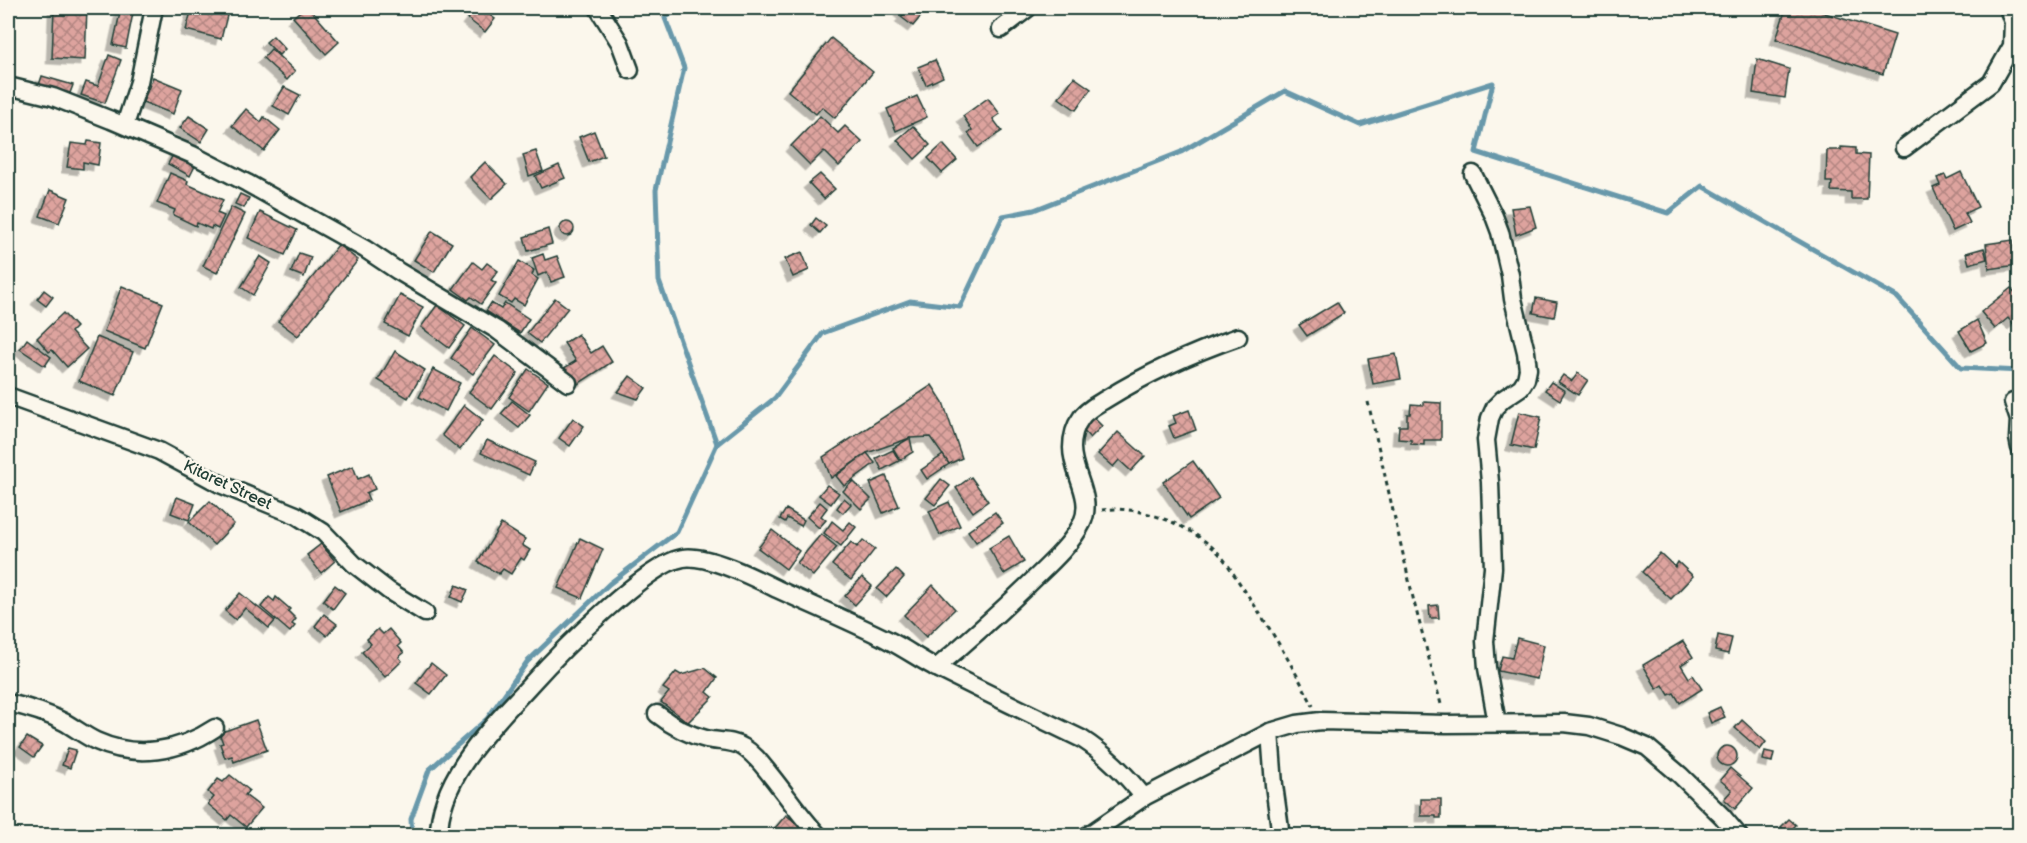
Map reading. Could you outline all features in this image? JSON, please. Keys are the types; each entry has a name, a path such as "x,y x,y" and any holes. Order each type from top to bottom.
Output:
{"street":[{"path":"125,126 139,82 154,8"},
{"path":"598,8 620,43 630,70"},
{"path":"1001,29 1028,8"},
{"path":"1904,148 1991,83 2012,46 2013,22 2008,8"},
{"path":"8,86 53,97 193,155 365,249 497,330 568,383"},
{"path":"1473,174 1500,232 1528,369 1521,387 1495,407 1490,418 1486,440 1493,568 1485,641 1487,668 1497,723"},
{"path":"936,668 991,621 1044,569 1067,544 1081,524 1085,513 1085,500 1072,450 1075,428 1082,416 1138,381 1199,351 1238,337"},
{"name":"Kitaret Street","path":"8,396 159,451 220,484 296,515 323,532 354,564 389,591 425,613"},
{"path":"2013,402 2019,420 2019,448"},
{"path":"439,836 439,822 448,788 491,729 546,667 617,601 650,572 684,557 702,560 757,578 889,641 936,668 1082,739 1103,753 1144,797"},
{"path":"8,703 47,715 94,741 120,750 162,751 184,744 215,729"},
{"path":"657,714 670,724 692,734 705,739 732,742 742,747 761,764 819,836"},
{"path":"1087,836 1144,797 1270,732 1297,724 1321,721 1446,724 1564,723 1589,726 1647,747 1680,775 1739,836"},
{"path":"1270,732 1281,836"}],"path":[{"path":"1368,402 1408,581 1446,724"},
{"path":"1085,513 1111,508 1151,513 1189,530 1221,556 1290,661 1321,721"}],"building":[{"path":"54,8 87,8 85,60 52,58"},
{"path":"121,8 134,8 126,48 113,45"},
{"path":"192,8 229,8 221,39 186,30"},
{"path":"304,8 309,8 339,42 326,54 293,17"},
{"path":"477,8 495,19 485,32 468,19"},
{"path":"903,8 918,9 917,11 922,15 913,26 901,17 904,14 900,11"},
{"path":"1786,8 1809,8 1895,35 1883,74 1776,39"},
{"path":"273,36 285,49 279,55 266,42"},
{"path":"831,38 873,72 835,118 822,107 816,114 788,91"},
{"path":"271,49 295,71 287,80 263,58"},
{"path":"109,55 121,60 105,103 81,95 86,82 98,86"},
{"path":"1757,59 1789,69 1785,98 1753,93"},
{"path":"935,60 943,77 926,85 918,67"},
{"path":"42,76 73,85 70,93 39,85"},
{"path":"153,77 182,89 173,114 143,102"},
{"path":"1074,77 1091,89 1076,110 1059,98"},
{"path":"284,87 300,95 289,115 273,106"},
{"path":"917,96 927,117 896,131 887,109"},
{"path":"988,98 1000,114 993,119 1002,131 978,147 968,133 972,130 963,116"},
{"path":"246,109 261,122 264,117 280,130 264,151 232,126"},
{"path":"189,116 209,129 201,142 180,128"},
{"path":"820,116 838,133 845,126 862,142 839,166 824,151 810,165 791,146"},
{"path":"913,126 930,145 915,159 897,140"},
{"path":"594,131 604,156 589,162 579,137"},
{"path":"88,141 101,143 98,165 83,162 83,169 67,167 71,143 87,145"},
{"path":"943,144 957,160 942,173 928,158"},
{"path":"1841,147 1856,148 1856,154 1869,155 1867,199 1851,199 1851,192 1831,191 1832,182 1826,182 1827,150 1841,150"},
{"path":"175,151 197,162 190,176 168,164"},
{"path":"536,151 543,171 529,176 523,155"},
{"path":"485,162 507,184 491,199 470,177"},
{"path":"559,165 565,178 541,188 535,176"},
{"path":"1961,172 1978,207 1965,213 1970,223 1953,231 1933,188 1940,185 1937,178 1945,175 1947,179"},
{"path":"170,173 188,181 187,184 223,200 217,213 224,216 218,229 212,226 211,229 197,223 196,226 173,215 175,210 157,203"},
{"path":"820,174 835,189 824,199 809,183"},
{"path":"50,190 69,198 59,223 40,216"},
{"path":"240,194 249,198 244,208 235,204"},
{"path":"1530,206 1536,227 1516,235 1511,208"},
{"path":"231,207 245,214 217,273 203,266"},
{"path":"260,212 297,230 285,255 248,238"},
{"path":"816,218 826,226 820,233 811,225"},
{"path":"564,222 570,222 574,229 570,236 564,236 560,232 560,226"},
{"path":"548,229 552,244 528,251 524,237"},
{"path":"432,231 452,243 434,272 414,260"},
{"path":"2013,240 2017,265 1989,269 1986,244"},
{"path":"338,245 358,260 298,336 278,321"},
{"path":"1984,248 1987,259 1969,264 1966,253"},
{"path":"802,252 809,270 793,277 785,259"},
{"path":"299,253 311,257 304,277 291,272"},
{"path":"543,254 545,260 557,256 565,277 551,282 547,272 538,276 532,258"},
{"path":"260,256 271,263 253,295 241,287"},
{"path":"519,261 534,270 532,275 538,279 524,305 514,299 511,303 499,296"},
{"path":"473,262 482,269 487,263 498,271 491,280 496,283 481,304 471,297 468,300 453,289"},
{"path":"122,286 163,303 145,348 104,331"},
{"path":"2011,288 2020,298 2020,319 2013,324 2008,318 1995,329 1981,312"},
{"path":"44,290 53,297 46,306 37,299"},
{"path":"400,295 423,307 408,336 385,324"},
{"path":"555,298 568,308 540,343 527,333"},
{"path":"1536,298 1557,302 1554,317 1533,313"},
{"path":"1337,302 1344,313 1307,336 1299,325"},
{"path":"491,303 501,309 505,303 529,319 520,333 486,311"},
{"path":"437,305 465,326 449,348 421,327"},
{"path":"63,313 76,327 71,332 87,349 67,367 37,338"},
{"path":"1977,320 1987,343 1971,351 1959,331"},
{"path":"472,328 495,345 473,374 451,358"},
{"path":"578,334 591,353 602,346 612,362 575,386 564,368 576,361 564,343"},
{"path":"97,337 133,352 115,396 79,381"},
{"path":"27,339 51,357 45,366 20,349"},
{"path":"395,351 425,370 408,398 378,380"},
{"path":"1396,354 1401,379 1373,384 1368,359"},
{"path":"495,356 518,373 492,409 469,392"},
{"path":"433,369 460,383 446,411 419,397"},
{"path":"528,369 548,383 529,411 509,397"},
{"path":"1578,373 1588,380 1578,395 1558,382 1563,375 1572,381"},
{"path":"630,376 646,388 638,399 618,392"},
{"path":"1551,382 1565,391 1560,400 1545,390"},
{"path":"932,385 943,402 962,458 949,464 930,437 910,438 867,453 831,478 823,457"},
{"path":"512,401 530,415 519,428 501,414"},
{"path":"1424,402 1441,403 1441,440 1424,440 1424,445 1411,444 1411,440 1398,439 1399,426 1407,426 1407,414 1410,414 1411,404 1424,405"},
{"path":"464,405 483,420 460,450 442,435"},
{"path":"1189,410 1196,430 1174,438 1169,426 1176,423 1173,416"},
{"path":"1519,412 1541,417 1534,450 1511,445"},
{"path":"1093,417 1102,426 1090,438 1082,429"},
{"path":"573,418 584,426 570,446 559,438"},
{"path":"1118,432 1145,456 1131,471 1119,460 1113,467 1098,454"},
{"path":"910,438 913,452 900,460 893,448"},
{"path":"487,440 535,462 529,475 481,453"},
{"path":"893,450 899,461 882,470 876,458"},
{"path":"867,453 875,463 844,486 836,476"},
{"path":"943,455 949,464 927,479 921,470"},
{"path":"1193,461 1219,498 1189,519 1163,482"},
{"path":"353,466 358,479 369,474 375,489 366,493 369,500 341,512 327,477"},
{"path":"886,476 899,506 883,513 870,483"},
{"path":"971,477 988,501 973,512 956,488"},
{"path":"941,479 950,486 935,505 926,498"},
{"path":"853,481 871,499 861,509 843,491"},
{"path":"827,485 839,493 831,504 819,495"},
{"path":"177,497 195,504 189,520 171,513"},
{"path":"844,498 851,504 843,513 837,508"},
{"path":"210,501 234,524 214,545 189,522"},
{"path":"820,502 827,508 821,516 826,520 819,528 807,517"},
{"path":"949,502 960,526 940,535 929,511"},
{"path":"786,509 804,520 801,526 787,518 785,522 780,519"},
{"path":"995,512 1003,523 976,542 968,531"},
{"path":"832,521 843,530 850,522 856,527 841,546 824,533"},
{"path":"501,524 525,539 522,545 530,550 524,560 521,558 511,574 503,569 499,574 478,562"},
{"path":"772,530 799,551 786,569 758,548"},
{"path":"821,534 837,547 813,576 797,563"},
{"path":"1009,536 1024,562 1004,574 989,548"},
{"path":"580,538 603,549 582,598 558,588"},
{"path":"863,540 875,549 851,580 832,565 851,542 857,547"},
{"path":"321,544 335,561 321,573 307,555"},
{"path":"1660,553 1675,567 1678,562 1693,576 1671,599 1642,572"},
{"path":"896,569 904,577 886,597 877,589"},
{"path":"862,577 872,586 855,605 845,596"},
{"path":"335,585 345,593 333,609 323,601"},
{"path":"456,585 468,590 462,602 451,597"},
{"path":"933,585 955,609 926,637 904,615"},
{"path":"240,593 275,621 269,628 245,608 236,620 225,611"},
{"path":"269,597 274,601 276,597 290,609 288,611 296,619 292,624 295,626 290,632 261,607"},
{"path":"1438,605 1439,618 1430,618 1429,606"},
{"path":"324,614 337,624 327,636 315,626"},
{"path":"378,629 383,634 389,629 401,643 398,646 404,653 399,657 402,661 385,677 362,652 371,644 367,639"},
{"path":"1718,635 1732,638 1728,654 1715,651"},
{"path":"1517,638 1544,645 1537,679 1498,671 1502,656 1512,658"},
{"path":"1683,641 1693,657 1681,665 1689,678 1693,675 1702,689 1680,703 1674,693 1669,695 1663,685 1657,689 1643,665"},
{"path":"431,663 446,675 431,694 416,683"},
{"path":"705,668 717,678 707,692 713,697 688,722 661,702 669,692 663,688 676,672 681,675"},
{"path":"1720,707 1725,717 1711,723 1707,713"},
{"path":"256,720 267,750 234,762 232,756 225,758 219,733"},
{"path":"1742,720 1766,742 1760,750 1735,728"},
{"path":"27,737 42,746 34,757 20,747"},
{"path":"1727,746 1734,749 1737,756 1734,763 1727,766 1720,763 1717,756 1720,749"},
{"path":"68,748 76,750 70,768 62,765"},
{"path":"1765,751 1774,753 1772,762 1763,760"},
{"path":"1730,768 1753,788 1735,809 1724,799 1732,790 1720,780"},
{"path":"230,775 249,790 245,795 262,808 246,827 231,815 227,820 208,804 214,797 208,792 218,779 223,782"},
{"path":"1421,799 1441,799 1441,818 1421,816"},
{"path":"786,815 809,833 807,836 769,835"},
{"path":"1789,819 1796,825 1788,833 1781,827"}],"waterway":[{"path":"412,836 411,819 429,770 487,719 527,662 609,584 677,532 717,444 659,281 656,190 684,68 665,18 678,8"},
{"path":"717,444 775,398 823,333 910,301 960,307 1003,216 1034,210 1181,152 1285,91 1360,125 1493,83 1476,152 1668,213 1702,186 1897,297 1961,368 2020,371"}]}
